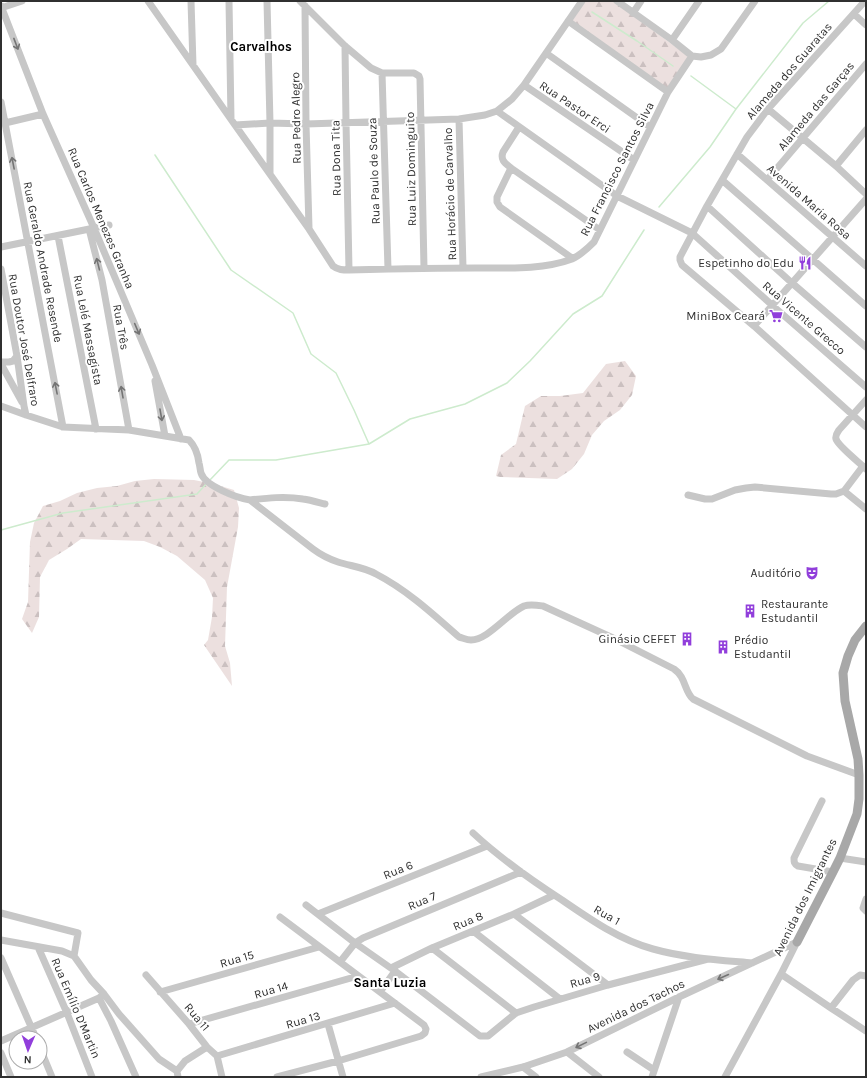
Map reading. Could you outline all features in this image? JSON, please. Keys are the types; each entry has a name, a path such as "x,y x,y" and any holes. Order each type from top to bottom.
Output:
{"main road":[{"name":"Avenida dos Imigrantes","path":"797,942 840,858 856,814 859,799 858,759 845,701 843,673 855,640 866,626"}],"street":[{"path":"1,7 22,1"},
{"path":"148,1 153,4 193,65 236,123 309,229"},
{"path":"191,1 193,65"},
{"path":"229,1 236,123"},
{"path":"267,1 270,173"},
{"path":"236,123 306,124 459,119 485,115 497,111 512,100 524,85 582,1"},
{"path":"617,1 692,56 701,57 711,55 721,49 755,1"},
{"path":"633,12 641,1"},
{"path":"672,40 700,1"},
{"name":"Alameda dos Guaratas","path":"754,326 682,265 680,257 707,206 747,137 768,109 865,1"},
{"path":"303,4 345,46 372,68 382,73"},
{"name":"Rua Pedro Alegro","path":"303,4 309,229"},
{"name":"Rua Carlos Menezes Granha","path":"1,7 43,114 91,229 115,277 181,439"},
{"path":"854,14 866,25"},
{"path":"568,21 668,92"},
{"name":"Rua Dona Tita","path":"345,46 350,270"},
{"path":"546,53 650,127"},
{"name":"Rua Francisco Santos Silva","path":"309,229 333,266 339,269 513,267 542,265 572,258 585,252 594,242 668,92 692,56"},
{"name":"Alameda das Garças","path":"767,180 866,64"},
{"name":"Rua Luiz Dominguito","path":"382,73 414,73 419,76 420,79 424,268"},
{"name":"Rua Paulo de Souza","path":"382,73 388,269"},
{"name":"Rua Pastor Erci","path":"524,85 634,160"},
{"name":"Rua Geraldo Andrade Resende","path":"1,102 63,427"},
{"path":"768,109 836,166 866,194"},
{"name":"Rua Vicente Grecco","path":"497,111 617,196 692,233 866,387"},
{"path":"5,123 43,114"},
{"name":"Rua Horácio de Carvalho","path":"459,119 463,268"},
{"path":"519,127 503,152 502,160 511,168 600,230"},
{"path":"836,166 866,130"},
{"name":"Avenida Maria Rosa","path":"737,154 866,266"},
{"path":"511,168 497,197 497,202 500,207 572,258"},
{"path":"722,180 866,306"},
{"path":"866,199 754,326 866,427"},
{"path":"707,206 792,283 866,346"},
{"path":"1,247 109,225"},
{"name":"Rua Três","path":"91,229 102,280 129,430"},
{"name":"Rua Lelé Massagista","path":"58,236 96,428"},
{"name":"Rua Doutor José Delfraro","path":"1,269 26,416"},
{"path":"102,280 104,278 115,277"},
{"path":"17,356 14,361 1,363 24,406"},
{"path":"152,365 165,436"},
{"path":"688,494 705,499 712,499 735,490 756,487 831,494 844,491 865,467 838,444 835,437 866,400"},
{"path":"1,406 26,416 63,427 129,430 189,440 192,442 198,456 201,473 205,479 219,489 239,498 250,500 287,498 303,499 324,504"},
{"path":"844,491 866,509"},
{"path":"250,500 324,556 338,562 375,573 388,581 415,600 459,637 476,640 490,633 514,612 524,606 542,606 613,638 674,669 682,676 689,694 693,699 807,756 859,775"},
{"path":"822,801 794,858 794,861 798,866 833,872"},
{"name":"Rua 1","path":"473,833 487,846 554,895 597,924 632,942 653,949 677,954 708,959 752,963"},
{"name":"Rua 6","path":"318,914 487,846"},
{"path":"840,858 866,862"},
{"name":"Rua 7","path":"340,962 355,943 372,934 521,872"},
{"name":"Rua 8","path":"380,992 393,970 432,948 514,914 554,895"},
{"path":"866,898 864,908 866,911"},
{"path":"306,905 393,970"},
{"path":"1,913 78,933 74,956"},
{"path":"514,914 608,985"},
{"path":"278,1077 421,1036 426,1029 424,1025 280,917"},
{"path":"473,931 560,999"},
{"path":"1,940 62,952 74,956 102,996 160,1059 178,1074 185,1061 207,1047"},
{"name":"Avenida dos Tachos","path":"481,1077 523,1067 567,1052 679,997 797,942"},
{"name":"Avenida dos Imigrantes","path":"725,1077 797,942"},
{"name":"Rua Emílio D'Martin","path":"38,947 67,1013 92,1077"},
{"name":"Rua 15","path":"160,992 320,947"},
{"path":"432,948 516,1013"},
{"path":"1,958 32,1028"},
{"name":"Rua 9","path":"393,970 477,1034 480,1036 488,1036 516,1013 608,985 708,959"},
{"path":"781,974 866,1032"},
{"name":"Rua 11","path":"146,975 190,1024 207,1047 217,1056"},
{"path":"831,1008 853,980 860,975 866,976"},
{"name":"Rua 14","path":"190,1024 358,976"},
{"path":"1,1041 67,1013 102,996"},
{"path":"102,996 111,1021 136,1077"},
{"path":"627,1052 653,1074 679,997"},
{"name":"Rua 13","path":"217,1056 395,1003"},
{"path":"111,1021 119,1014"},
{"path":"328,1024 343,1077"},
{"path":"1,1052 11,1077"},
{"path":"567,1052 599,1077"},
{"path":"217,1056 222,1077"},
{"path":"48,1067 52,1077"},
{"path":"523,1067 536,1077"}],"green space":[{"path":"585,1 614,1 689,57 667,90 572,21"},
{"path":"625,361 636,376 632,395 620,410 604,421 592,435 584,454 572,469 557,479 496,476 501,455 516,444 525,406 541,396 560,396 583,393 606,364"},
{"path":"154,479 194,480 234,490 239,508 238,527 227,587 225,646 230,663 232,686 204,645 208,640 212,617 213,598 205,580 177,556 144,541 81,539 49,560 40,577 39,617 32,633 22,619 28,602 30,542 34,523 43,506 60,501 77,493 97,488"}],"waterway":[{"path":"659,207 710,147 736,109 803,23 829,1"},
{"path":"592,12 673,66"},
{"path":"691,76 736,109"},
{"path":"155,155 231,270 293,313 311,354 336,373 369,444"},
{"path":"209,481 229,460 276,460 369,444 410,419 465,404 507,383 530,361 573,314 602,296 644,230"},
{"path":"1,530 63,513 197,494 207,483"}],"place":[{"name":"Espetinho do Edu","path":"805,263"},
{"name":"MiniBox Ceará","path":"776,316"},
{"name":"Auditório","path":"812,573"},
{"name":"Restaurante Estudantil","path":"750,611"},
{"name":"Ginásio CEFET","path":"687,639"},
{"name":"Prédio Estudantil","path":"723,647"}],"district":[{"name":"Carvalhos","path":"261,46"},
{"name":"Santa Luzia","path":"390,982"}]}
